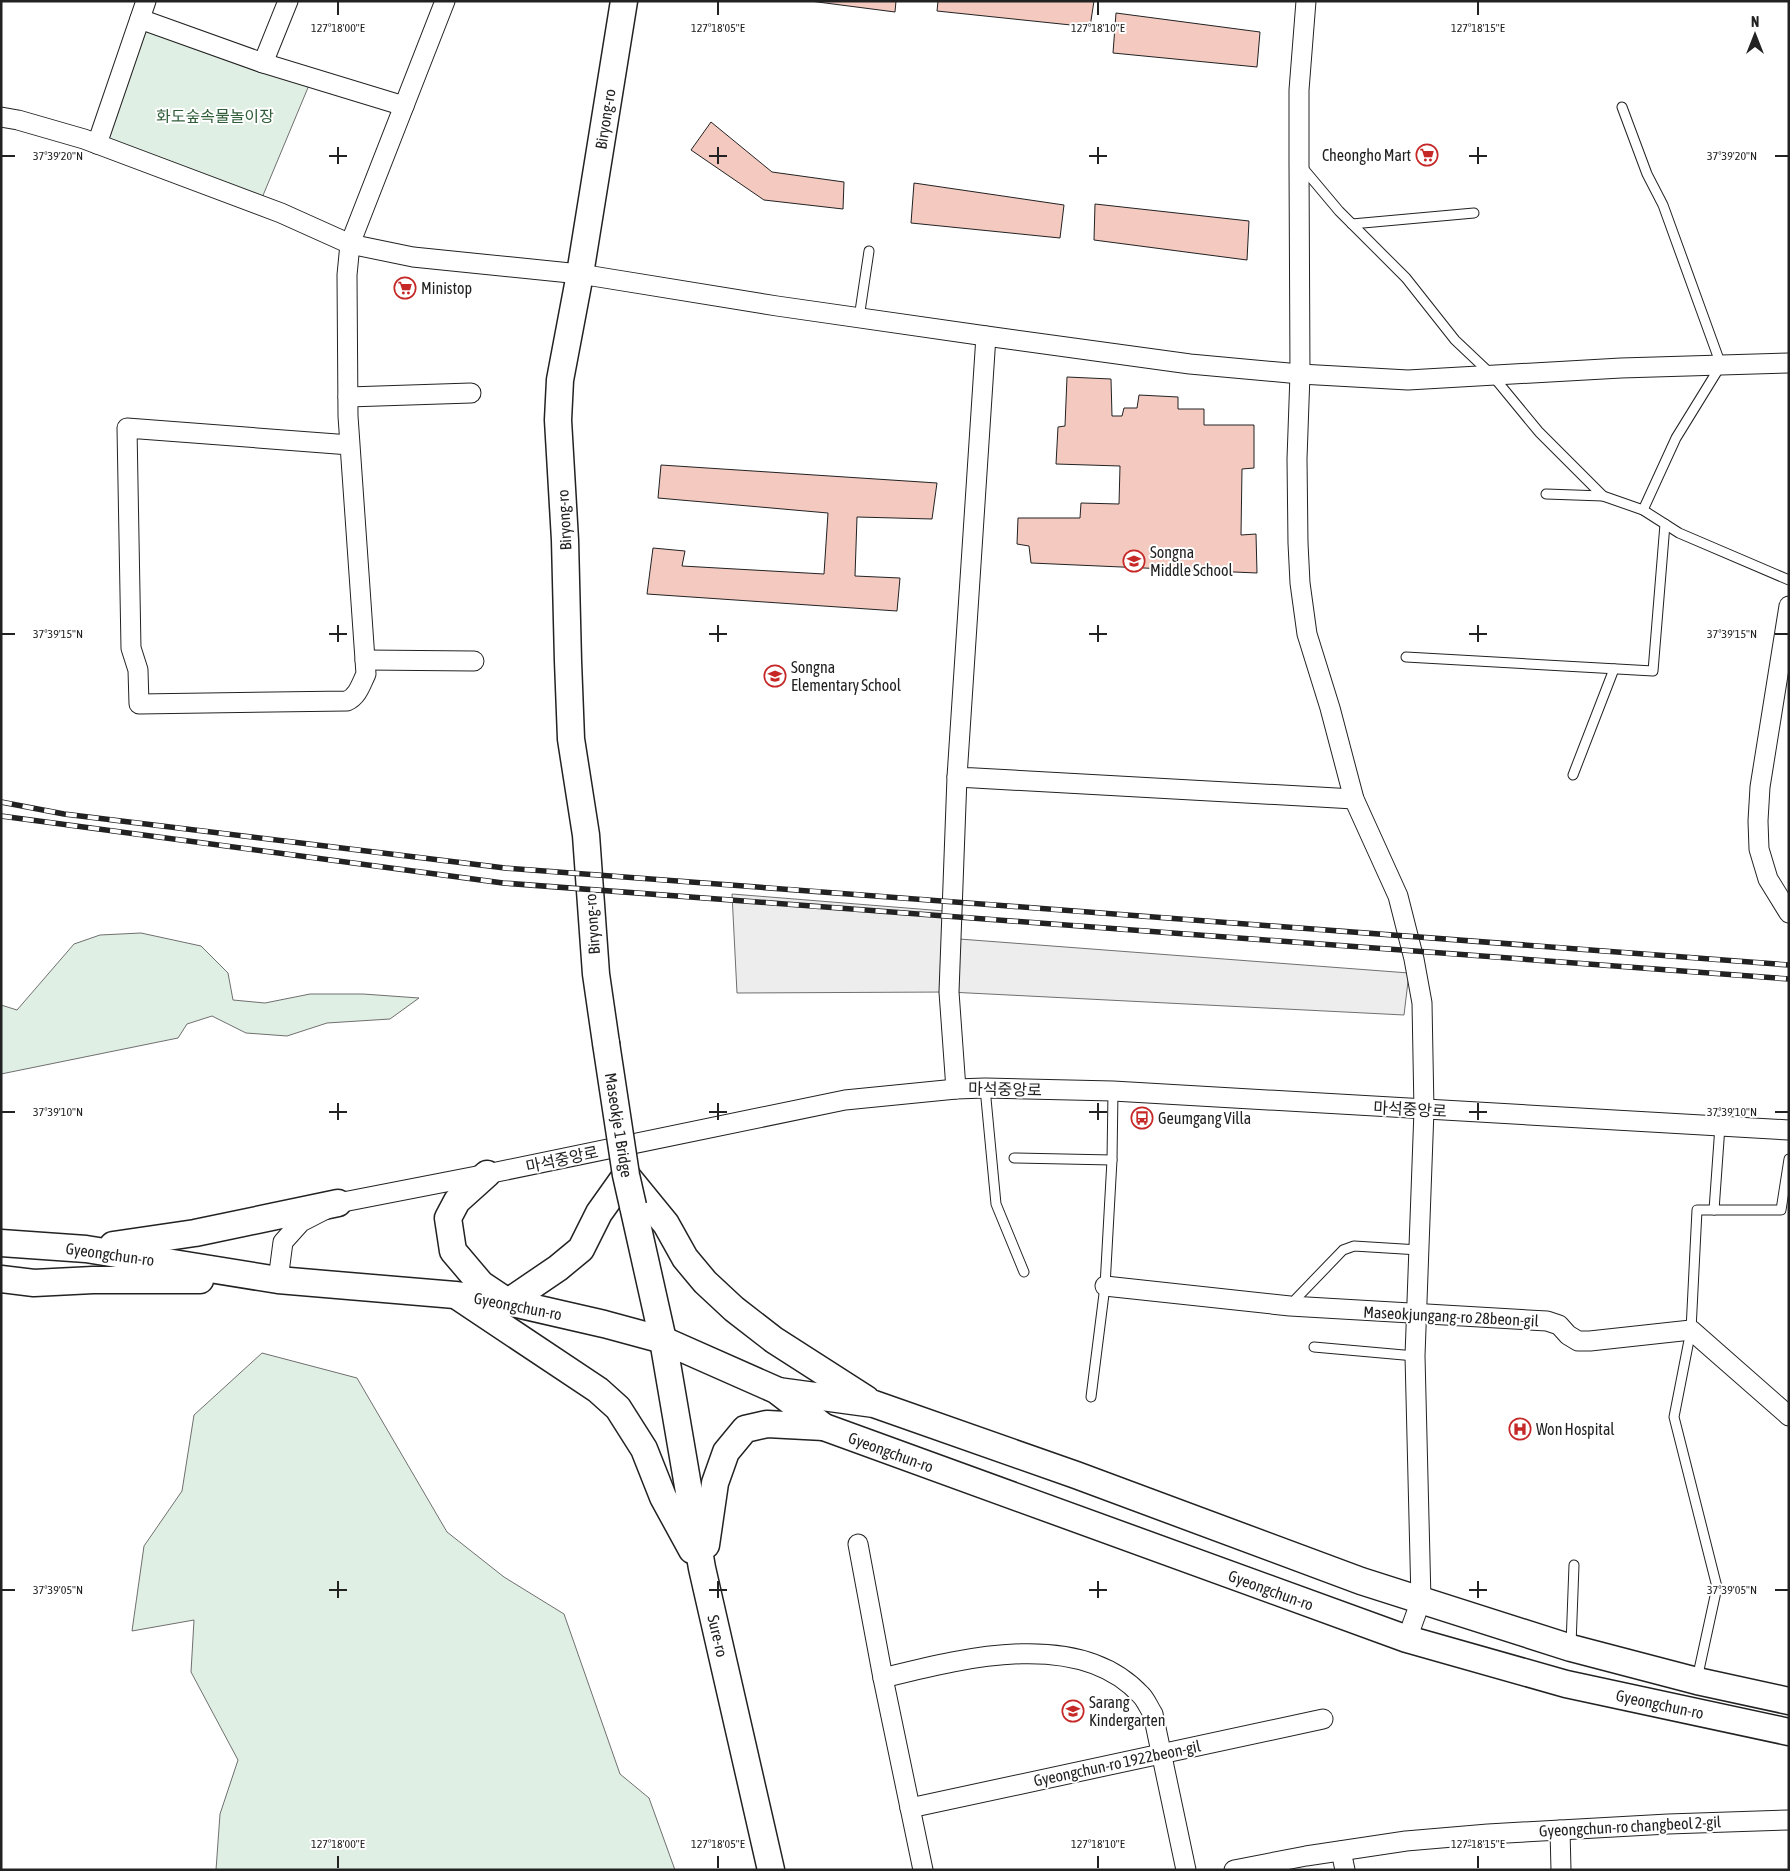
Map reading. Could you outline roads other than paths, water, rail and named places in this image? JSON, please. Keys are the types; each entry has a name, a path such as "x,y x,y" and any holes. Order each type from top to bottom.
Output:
{"street":[{"path":"97,144 146,1"},
{"path":"263,63 288,1"},
{"path":"350,445 127,428 130,648 138,670 139,704 347,701 353,698 366,674 348,397 347,274 350,244 444,1"},
{"name":"Biryong-ro","path":"606,1043 596,974 586,835 571,739 565,540 558,420 560,380 580,274 624,1"},
{"path":"1306,1 1300,90 1299,163 1300,374 1297,459 1300,583 1307,634 1330,708 1354,799 1398,896 1414,959 1422,1003 1424,1110 1415,1356 1421,1600 1407,1639"},
{"path":"140,19 263,63 404,106"},
{"path":"1,117 18,120 97,144 281,213 350,244 413,257 580,274 986,336 1190,364 1300,374 1408,380 1621,368 1789,363"},
{"path":"956,1089 949,992 957,777 986,336"},
{"path":"348,397 471,393"},
{"path":"1786,900 1768,879 1760,849 1758,821 1760,787 1789,606"},
{"path":"365,660 474,661"},
{"path":"957,777 1354,799"},
{"name":"Maseokje 1 Bridge","path":"606,1043 626,1175 663,1340"},
{"name":"마석중앙로","path":"278,1280 283,1242 301,1222 338,1203 845,1100 985,1088 1113,1091 1789,1130"},
{"path":"487,1174 457,1201 448,1218 453,1251 481,1284 508,1302 558,1268 581,1249 599,1213 626,1175 666,1224 685,1258 705,1282 734,1309 774,1340 874,1404"},
{"path":"86,1249 195,1233 338,1203"},
{"name":"Gyeongchun-ro","path":"1,1243 86,1249 278,1280 455,1295 508,1302 663,1340 776,1390 824,1427 1407,1639 1566,1684 1789,1732"},
{"name":"Gyeongchun-ro","path":"1,1279 34,1283 93,1280 278,1280"},
{"name":"Maseokjungang-ro 28beon-gil","path":"1105,1286 1290,1306 1547,1321 1559,1325 1568,1335 1578,1341 1691,1330"},
{"path":"455,1295 591,1385 618,1408 644,1449 663,1497 702,1568"},
{"path":"1691,1330 1789,1416"},
{"name":"Sure-ro","path":"663,1340 702,1568 771,1870"},
{"name":"Gyeongchun-ro","path":"776,1390 874,1404 1085,1478 1361,1581 1571,1648 1696,1681 1789,1700"},
{"path":"702,1568 715,1483 726,1452 745,1429 767,1424 824,1427"},
{"path":"858,1544 883,1678 923,1870"},
{"path":"883,1678 948,1662 1007,1655 1044,1654 1070,1656 1092,1662 1119,1676 1142,1696 1152,1714 1186,1870"},
{"name":"Gyeongchun-ro 1922beon-gil","path":"910,1808 1323,1719"},
{"name":"Gyeongchun-ro changbeol 2-gil","path":"1234,1870 1406,1841 1560,1830 1789,1820"},
{"path":"1560,1830 1561,1870"},
{"path":"1341,1851 1345,1870"}],"lane":[{"path":"1622,107 1647,174 1663,205 1721,365 1676,438 1643,510"},
{"path":"1299,163 1352,224 1406,278 1455,340 1492,375 1539,432 1603,496"},
{"path":"1352,224 1474,212"},
{"path":"859,318 869,251"},
{"path":"1546,494 1603,496 1643,510 1679,533 1789,580"},
{"path":"1406,656 1653,671 1665,524"},
{"path":"1573,775 1614,669"},
{"path":"985,1088 996,1204 1024,1272"},
{"path":"1091,1398 1105,1286 1112,1160 1113,1091"},
{"path":"1714,1210 1720,1126"},
{"path":"1014,1158 1112,1160"},
{"path":"1696,1681 1717,1587 1674,1417 1691,1330 1697,1210 1781,1210 1789,1158"},
{"path":"1290,1306 1343,1250 1354,1246 1418,1250"},
{"path":"1314,1347 1415,1356"},
{"path":"1571,1648 1574,1565"}],"railway":[{"path":"1,802 64,814 505,868 1789,965"},
{"path":"1,816 503,883 1789,979"}],"place":[{"name":"Cheongho Mart","path":"1427,155"},
{"name":"Ministop","path":"405,288"},
{"name":"Songna Middle School","path":"1134,561"},
{"name":"Songna Elementary School","path":"775,676"},
{"name":"Geumgang Villa","path":"1142,1118"},
{"name":"Won Hospital","path":"1520,1429"},
{"name":"Sarang Kindergarten","path":"1073,1711"}],"park label":[{"name":"화도숲속물놀이장","path":"215,116"}]}
